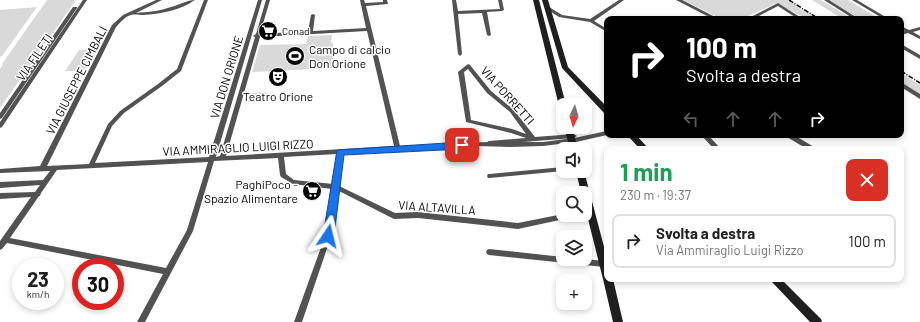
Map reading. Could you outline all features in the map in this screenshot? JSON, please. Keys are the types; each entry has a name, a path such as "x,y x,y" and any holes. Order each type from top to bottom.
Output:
{"street":[{"name":"VIA FILETI","path":"0,117 80,0"},
{"name":"VIA FILETI","path":"0,126 86,0"},
{"name":"VIA GIUSEPPE CIMBALI","path":"42,169 114,26 125,16 160,0"},
{"path":"132,14 160,12 194,0"},
{"path":"91,166 110,125 122,112 179,70 206,0"},
{"name":"VIA DON ORIONE","path":"141,322 190,231 260,0"},
{"name":"VIA DON ORIONE","path":"222,158 268,0"},
{"path":"457,0 454,0 460,54"},
{"path":"455,13 502,10 500,0"},
{"path":"536,0 561,98"},
{"path":"545,0 565,68 604,108"},
{"path":"591,21 622,0"},
{"path":"678,0 711,16"},
{"path":"826,0 852,16"},
{"path":"854,0 882,16"},
{"path":"386,2 363,3 398,149"},
{"path":"755,16 778,4 796,16"},
{"path":"548,8 561,16 591,21 604,29"},
{"path":"484,11 489,35"},
{"path":"310,33 313,15"},
{"path":"552,25 561,16"},
{"path":"904,28 920,38"},
{"path":"904,33 920,28"},
{"path":"249,36 369,29"},
{"path":"904,48 920,57"},
{"path":"551,59 562,58"},
{"name":"VIA PORRETTI","path":"468,66 489,92 512,111 533,138 512,130 468,121 461,72 468,66"},
{"path":"904,86 920,97"},
{"path":"572,142 604,135"},
{"name":"VIA AMMIRAGLIO LUIGI RIZZO","path":"0,171 398,149 478,144 501,140 533,138 572,142"},
{"path":"634,138 642,146"},
{"path":"707,138 715,146"},
{"path":"794,138 807,146"},
{"name":"VIA AMMIRAGLIO LUIGI RIZZO","path":"478,144 502,146 556,143"},
{"path":"298,322 328,236 340,152"},
{"name":"VIA ALTAVILLA","path":"281,155 283,175 293,182 336,187 394,216 418,215 518,226 556,218"},
{"path":"0,247 55,168"},
{"path":"490,176 556,170"},
{"path":"0,185 46,182"},
{"path":"0,196 38,194"},
{"path":"489,252 604,264 591,222"},
{"path":"6,240 168,272"},
{"path":"608,282 618,322"},
{"path":"777,282 818,322"}],"shaded area":[{"path":"47,0 76,0 0,108 0,69 3,65 2,64"},
{"path":"682,0 787,0 813,16 801,16 777,3 748,16 716,16"},
{"path":"812,0 821,0 847,16 838,16"},
{"path":"829,0 848,0 875,16 855,16"},
{"path":"37,7 2,56 0,57 0,10"},
{"name":"Campo di calcio Don Orione","path":"332,35 331,43 333,43 333,68 252,72 260,45 306,44 308,36"},
{"path":"95,49 84,71 65,71 79,50"},
{"path":"904,75 920,85 920,94 904,84"},
{"path":"267,92 264,102 244,102 247,93"}],"railway":[{"path":"789,0 814,16"},
{"path":"904,73 920,83"}],"place":[{"name":"Conad","path":"268,31"},
{"name":"Campo di calcio Don Orione","path":"295,56"},
{"name":"Teatro Orione","path":"278,77"},
{"name":"PaghiPoco - Spazio Alimentare","path":"312,191"}],"route":[{"path":"328,236 331,228 340,152 462,145"}]}
